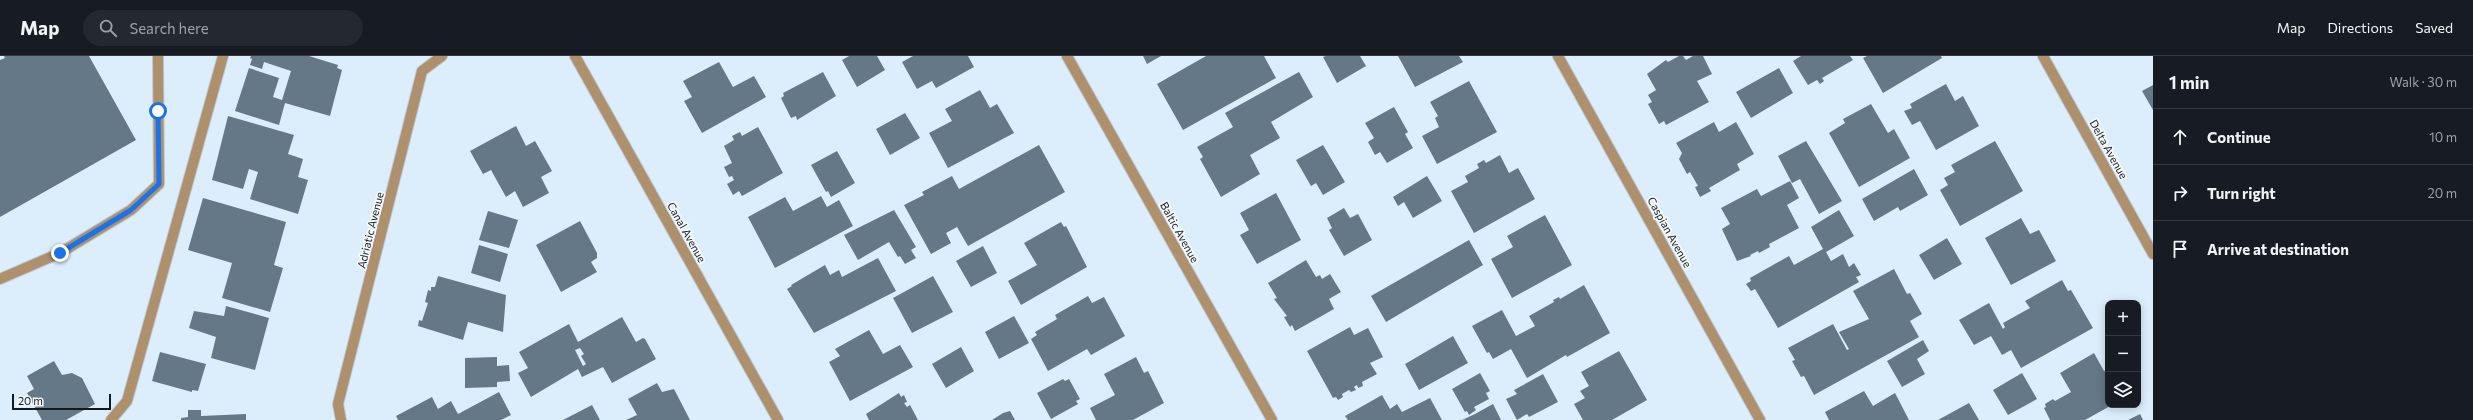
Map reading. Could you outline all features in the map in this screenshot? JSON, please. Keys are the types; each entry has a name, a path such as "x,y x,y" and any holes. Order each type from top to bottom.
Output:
{"street":[{"path":"0,278 60,253 131,210 159,184 158,56"},
{"path":"111,420 127,401 223,56"},
{"name":"Adriatic Avenue","path":"341,420 338,404 422,71 442,56"},
{"name":"Canal Avenue","path":"575,56 778,420"},
{"name":"Baltic Avenue","path":"1067,56 1272,420"},
{"name":"Caspian Avenue","path":"1558,56 1760,420"},
{"name":"Delta Avenue","path":"2043,56 2153,254"}],"building":[{"path":"4,56 89,56 136,140 0,217 0,60 5,58"},
{"path":"251,56 309,56 338,65 337,68 342,70 330,116 285,103 279,125 235,111 249,68 279,78 273,97 282,100 291,71 264,62 262,69 250,65 252,59 250,58"},
{"path":"849,56 877,56 885,70 857,87 842,60"},
{"path":"913,56 968,56 974,67 936,88 932,81 917,89 902,62"},
{"path":"1143,56 1161,56 1147,64"},
{"path":"1206,56 1264,56 1276,78 1183,130 1157,84"},
{"path":"1360,56 1366,66 1337,83 1323,57"},
{"path":"1398,56 1459,56 1463,62 1415,87"},
{"path":"1679,56 1683,56 1686,60 1693,56 1703,56 1712,74 1697,81 1709,102 1666,125 1664,121 1659,124 1648,104 1652,102 1648,95 1656,90 1647,74 1666,60 1668,62"},
{"path":"1801,56 1850,56 1853,60 1822,78 1824,81 1820,84 1817,80 1808,85 1793,61"},
{"path":"1867,56 1941,56 1942,58 1883,93 1863,58"},
{"path":"719,62 733,87 754,76 766,97 702,133 684,101 692,97 683,81"},
{"path":"1779,68 1793,93 1751,118 1736,92"},
{"path":"823,72 836,96 797,120 796,116 791,118 781,98 784,96 783,93"},
{"path":"1299,72 1313,97 1271,122 1280,138 1250,155 1260,174 1221,197 1200,159 1203,157 1197,147 1233,127 1225,113"},
{"path":"1469,81 1497,132 1437,164 1422,136 1439,127 1435,118 1438,116 1430,102"},
{"path":"1946,84 1955,101 1963,96 1979,126 1936,150 1920,121 1912,125 1904,111 1912,108 1910,104"},
{"path":"2153,85 2153,110 2142,91"},
{"path":"980,90 990,108 997,104 1014,133 948,168 929,133 952,121 945,109"},
{"path":"1871,104 1888,133 1894,129 1910,158 1859,187 1829,133 1845,123 1843,119"},
{"path":"1394,107 1408,132 1405,134 1413,148 1387,163 1380,152 1375,155 1368,142 1374,138 1365,123"},
{"path":"905,113 920,138 890,155 876,129"},
{"path":"228,116 294,135 288,154 303,159 298,177 308,180 298,214 250,199 258,172 249,169 243,189 212,180"},
{"path":"1714,122 1719,132 1736,122 1754,154 1737,164 1740,170 1709,188 1711,191 1700,197 1695,187 1698,186 1690,172 1687,174 1679,159 1682,153 1676,143"},
{"path":"516,126 526,146 535,141 552,171 541,177 549,193 523,207 515,191 506,197 491,170 483,174 470,151"},
{"path":"758,127 783,173 742,196 739,191 733,195 727,184 734,180 732,176 729,177 724,167 732,163 724,146 734,140 732,136 740,132 742,136"},
{"path":"1806,141 1842,201 1819,214 1800,179 1792,183 1778,156"},
{"path":"1995,141 2023,191 1960,226 1940,190 1948,185 1944,178 1955,172 1951,165"},
{"path":"1039,145 1065,192 968,246 957,227 946,233 951,243 931,254 904,205 924,195 922,192 952,176 959,189"},
{"path":"1323,145 1345,182 1323,195 1316,183 1311,186 1296,160"},
{"path":"837,151 855,183 831,197 828,191 826,192 811,165"},
{"path":"1500,155 1509,173 1518,168 1535,199 1474,233 1451,191 1468,182 1465,176 1479,168 1477,164 1484,160 1486,163"},
{"path":"1914,169 1928,195 1900,211 1898,207 1874,221 1862,199"},
{"path":"1427,176 1442,201 1413,218 1404,202 1398,206 1393,197"},
{"path":"1790,181 1799,198 1787,205 1799,228 1769,244 1770,247 1759,253 1758,251 1750,255 1751,256 1737,261 1722,229 1730,224 1721,208 1757,189 1761,196"},
{"path":"1276,193 1301,240 1257,264 1240,235 1249,230 1240,213"},
{"path":"821,196 827,207 839,200 853,226 775,268 748,217 785,197 793,211"},
{"path":"203,198 286,222 274,265 283,268 270,312 222,298 232,263 188,250"},
{"path":"1344,208 1350,218 1358,214 1372,240 1344,256 1329,230 1332,228 1327,218"},
{"path":"894,210 916,247 911,250 916,258 905,264 900,256 898,257 889,242 858,260 844,235"},
{"path":"1839,210 1854,236 1826,252 1831,261 1843,254 1849,267 1854,263 1861,275 1856,277 1859,282 1778,328 1755,289 1751,291 1746,284 1751,281 1750,278 1789,256 1794,265 1823,249 1811,227"},
{"path":"488,211 518,220 509,248 479,240"},
{"path":"1545,215 1572,265 1512,298 1491,259 1513,247 1507,236"},
{"path":"2021,218 2030,234 2039,230 2056,261 2011,285 1985,238"},
{"path":"580,221 597,253 597,258 591,262 597,272 561,292 536,245"},
{"path":"1061,222 1064,227 1066,226 1087,267 1021,305 1008,281 1037,265 1024,243"},
{"path":"1947,238 1962,264 1934,280 1919,255"},
{"path":"1469,240 1483,265 1386,322 1371,296"},
{"path":"479,245 508,254 500,282 471,273"},
{"path":"983,246 997,273 971,287 956,261"},
{"path":"878,258 896,291 814,333 787,289 792,286 791,285 825,265 830,275 839,270 842,277"},
{"path":"1306,260 1316,277 1320,275 1322,279 1330,274 1341,292 1329,299 1334,309 1295,331 1292,325 1290,327 1284,317 1287,316 1274,299 1277,298 1268,283"},
{"path":"1894,269 1907,294 1910,293 1922,314 1910,321 1919,337 1814,395 1804,376 1801,377 1792,361 1795,360 1788,348 1833,324 1847,350 1849,349 1839,332 1869,319 1853,291"},
{"path":"438,276 506,295 503,332 468,322 463,340 418,326 419,320 422,321 428,303 425,302 428,290 431,291 431,287 435,287"},
{"path":"933,276 953,312 912,333 893,298"},
{"path":"2062,280 2068,291 2071,290 2093,328 2021,368 2011,350 2002,355 1991,336 1974,345 1959,320 1989,303 2003,329 2005,327 2003,323 2030,308 2025,301"},
{"path":"1584,285 1610,333 1567,357 1566,355 1527,378 1511,349 1493,359 1489,352 1487,353 1472,326 1502,310 1516,336 1535,326 1529,316 1554,302 1553,300 1559,297 1560,299"},
{"path":"1088,296 1092,303 1104,297 1125,336 1091,355 1087,349 1048,371 1031,339 1037,335 1035,332 1057,319 1055,315"},
{"path":"226,306 269,318 255,370 211,358 216,337 189,328 194,311 224,316"},
{"path":"1014,316 1029,343 999,359 985,332"},
{"path":"622,317 636,342 643,338 645,339 656,359 612,383 603,367 582,377 578,369 531,397 518,373 528,368 519,352 569,324 578,342","holes":["580,348 584,354 581,356 586,364 583,366 575,350"]},
{"path":"1350,327 1354,335 1368,328 1383,357 1370,363 1377,374 1362,382 1363,386 1358,388 1357,385 1354,387 1356,390 1351,392 1349,390 1342,394 1343,397 1338,400 1336,397 1333,398 1307,351"},
{"path":"869,330 883,354 900,345 913,367 850,401 829,362 840,356 835,349"},
{"path":"1453,336 1468,363 1419,390 1405,364"},
{"path":"1923,340 1929,351 1917,359 1925,374 1902,387 1887,361"},
{"path":"961,347 974,371 946,388 932,364"},
{"path":"1619,351 1647,400 1612,420 1583,420 1574,404 1585,398 1580,391 1589,386 1581,372"},
{"path":"160,352 206,364 198,391 192,390 192,392 152,381"},
{"path":"2094,353 2105,370 2105,408 2107,408 2085,420 2050,420 2044,408 2046,407 2045,404 2053,399 2055,401 2071,392 2060,373"},
{"path":"497,357 497,366 509,365 510,381 497,382 497,387 465,388 465,358"},
{"path":"1136,357 1144,373 1148,371 1164,403 1133,420 1096,420 1090,408 1115,395 1104,374"},
{"path":"54,361 62,375 72,373 82,378 95,404 66,420 42,420 27,393 34,389 27,376"},
{"path":"1480,373 1490,391 1486,393 1489,399 1474,407 1476,410 1469,415 1467,411 1465,412 1452,389"},
{"path":"2022,373 2037,399 2008,415 1993,390"},
{"path":"1543,374 1558,402 1529,417 1527,414 1517,420 1506,399 1517,394 1514,390"},
{"path":"1063,379 1065,381 1069,379 1080,399 1076,401 1078,404 1051,419 1037,393"},
{"path":"657,383 662,392 674,389 690,420 626,420 637,415 628,399"},
{"path":"1864,391 1873,406 1895,393 1909,420 1829,420 1825,412"},
{"path":"499,392 511,415 501,420 398,420 396,416 432,397 438,409 451,401 458,414"},
{"path":"899,393 901,397 904,395 907,402 904,403 907,407 910,405 918,420 869,420 866,414"},
{"path":"1382,395 1390,409 1397,404 1402,412 1430,398 1442,420 1348,420 1345,416"},
{"path":"1969,403 1979,420 1938,420"},
{"path":"1493,404 1501,420 1462,420 1475,414"},
{"path":"592,405 600,420 563,420"},
{"path":"188,410 201,410 201,416 246,414 246,420 181,420 181,418 188,417"},
{"path":"1010,411 1015,420 992,420 1003,413"},
{"path":"2140,414 2143,420 2128,420"}],"route":[{"path":"60,253 131,210 159,184 158,111"}]}
